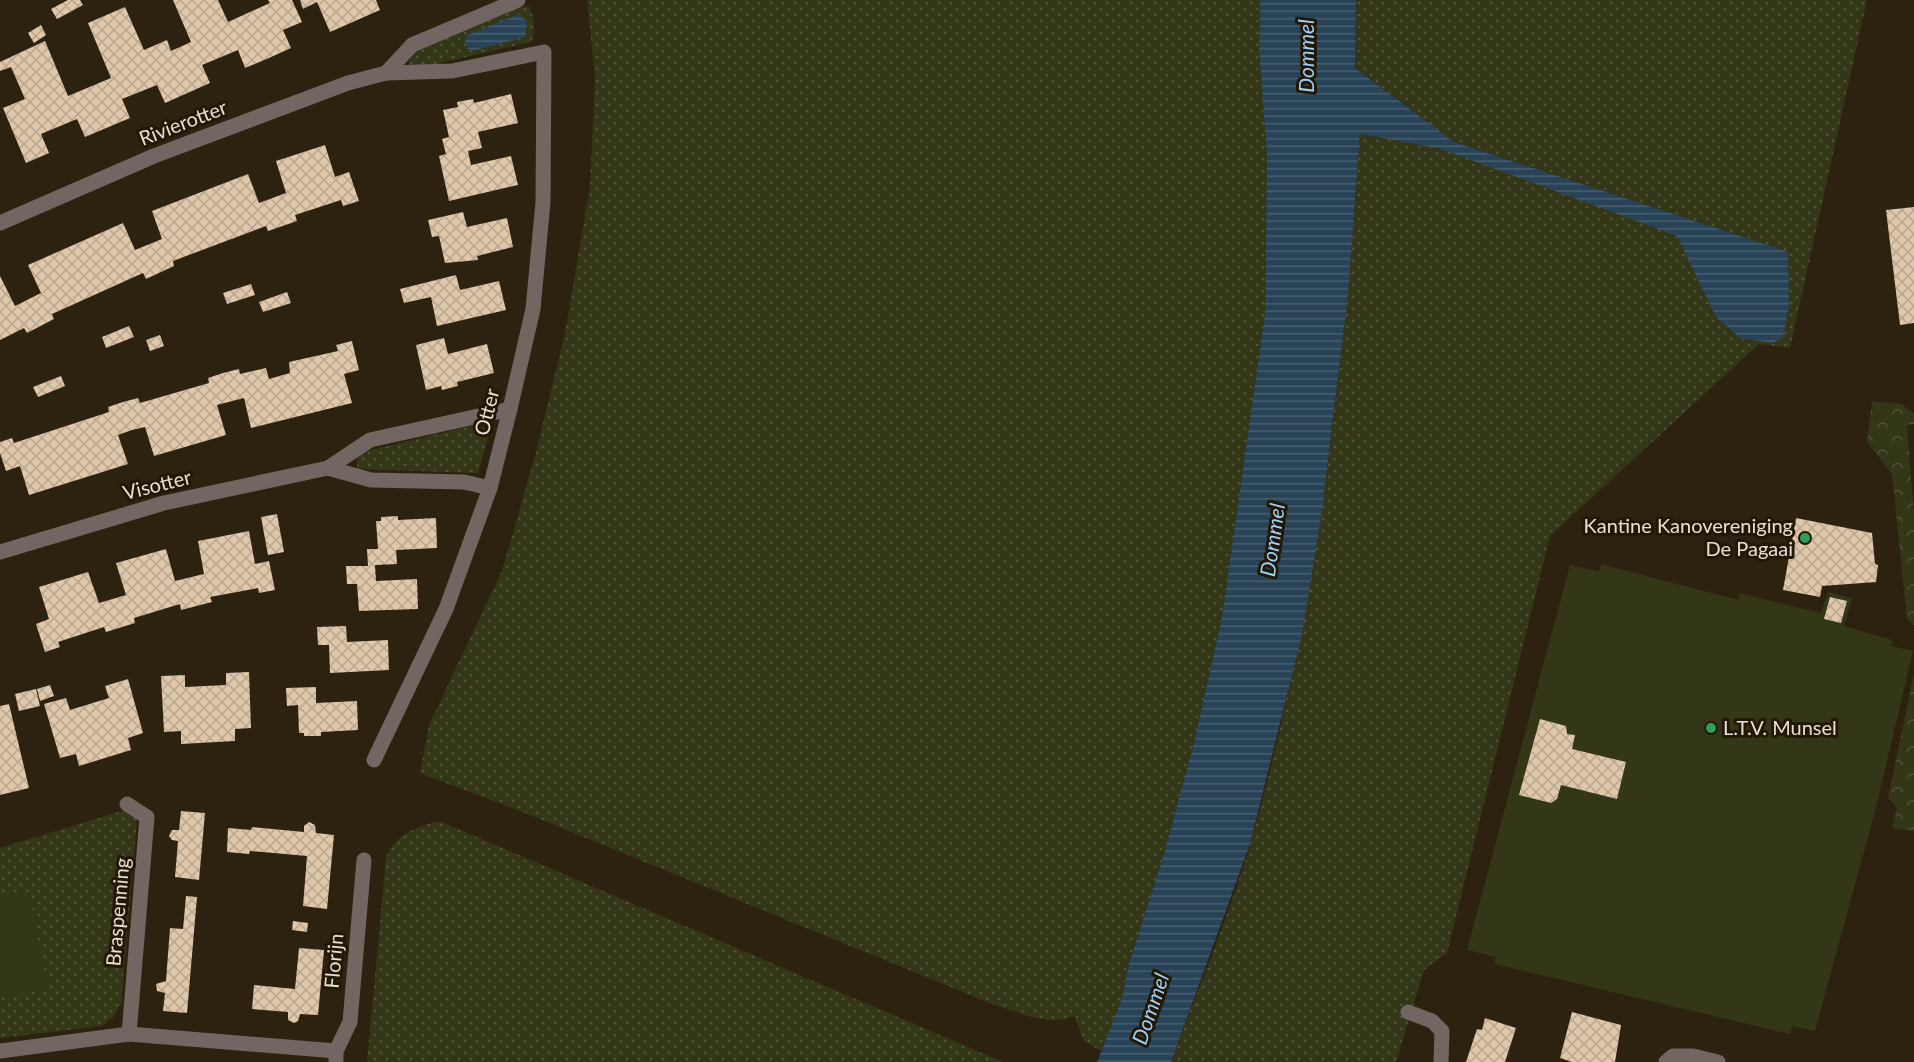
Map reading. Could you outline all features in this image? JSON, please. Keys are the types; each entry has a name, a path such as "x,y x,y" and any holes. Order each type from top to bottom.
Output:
{"street":[{"path":"386,73 412,45 518,0"},
{"name":"Rivierotter","path":"0,223 154,156 348,83 386,73 452,71 544,52"},
{"name":"Otter","path":"374,760 446,609 490,488 510,409 533,309 543,202 544,52"},
{"name":"Visotter","path":"0,552 164,503 328,468 370,440 510,409"},
{"name":"Visotter","path":"328,468 371,480 464,482 490,488"},
{"name":"Braspenning","path":"127,804 147,817 129,1034"},
{"name":"Florijn","path":"336,1056 350,1022 364,860"},
{"path":"1408,1012 1431,1021 1442,1031 1441,1062"},
{"path":"0,1052 129,1034 336,1056"},
{"path":"1666,1062 1673,1056 1693,1056 1718,1062"}],"green space":[{"path":"587,0 1260,0 1259,48 1267,157 1265,314 1222,617 1195,739 1164,854 1129,964 1122,998 1101,1051 1084,1041 1074,1016 1054,1020 1044,1019 992,1004 525,813 420,773 429,725 502,571 535,456 565,333 590,186 595,77"},
{"path":"1356,0 1867,0 1790,348 1759,344 1550,536 1447,953 1424,970 1396,1062 1171,1062 1223,925 1251,842 1274,755 1293,668 1310,579 1336,402 1360,134 1441,149 1759,243 1454,142 1355,68"},
{"path":"528,6 534,23 531,42 414,69 409,65 409,58 414,52 518,7"},
{"path":"1872,401 1901,404 1914,413 1914,424 1907,425 1914,515 1914,625 1907,619 1892,474 1867,442"},
{"path":"474,425 490,430 478,473 357,469 357,456 367,451"},
{"name":"L.T.V. Munsel","path":"1601,564 1738,600 1740,593 1821,613 1828,592 1852,598 1844,626 1892,640 1891,646 1913,651 1877,804 1815,1031 1792,1026 1790,1034 1494,964 1496,957 1467,950 1570,565 1599,571"},
{"path":"1914,674 1914,831 1892,828 1897,808 1888,798"},
{"path":"138,806 121,1004 114,1016 102,1026 0,1038 0,848"},
{"path":"442,822 1003,1062 367,1062 386,857 395,842 409,832 425,825"},
{"path":"29,892 48,988 0,998 0,897"}],"water":[{"name":"Dommel","path":"1260,0 1356,0 1355,68 1454,142 1788,252 1789,306 1783,337 1773,343 1740,338 1716,317 1677,236 1441,149 1360,134 1348,295 1322,510 1302,635 1250,844 1171,1062 1097,1062 1122,998 1129,964 1164,854 1195,739 1222,617 1265,314 1267,157 1259,48"},
{"path":"519,14 527,22 525,37 475,50 468,49 465,41 467,35"}],"building":[{"path":"68,0 80,0 83,5 57,19 51,9"},
{"path":"173,0 218,0 228,22 270,3 268,0 292,0 302,22 283,30 291,48 245,68 238,50 202,65 210,83 165,103 157,85 122,99 130,118 85,137 77,119 41,134 49,153 26,163 3,108 25,99 11,67 0,71 0,62 45,41 68,96 111,78 88,23 125,7 144,50 167,40 171,51 191,42"},
{"path":"300,0 376,0 380,10 330,32 317,2 303,9"},
{"path":"41,25 46,35 34,43 28,33"},
{"path":"511,94 518,123 478,132 482,148 468,151 471,165 511,156 518,185 449,201 439,156 446,154 442,139 449,137 443,110 458,107 457,102 473,99 474,103"},
{"path":"325,145 335,177 349,172 359,201 343,206 341,200 295,215 297,221 268,231 266,226 173,261 174,266 146,279 143,273 52,314 54,319 27,333 24,328 0,340 0,276 15,306 41,293 28,265 123,223 135,250 162,239 152,211 248,174 259,203 286,193 276,161"},
{"path":"1914,207 1914,323 1900,325 1886,210"},
{"path":"463,212 467,227 507,218 513,247 477,256 478,260 445,263 439,236 432,237 428,220"},
{"path":"456,275 460,290 499,281 506,310 437,326 431,297 404,303 400,289"},
{"path":"251,284 255,295 227,304 223,293"},
{"path":"287,292 291,303 263,312 259,302"},
{"path":"129,326 134,337 106,348 102,337"},
{"path":"160,335 164,346 150,351 146,340"},
{"path":"444,338 448,354 487,344 494,373 457,382 458,386 442,390 441,386 426,390 416,345"},
{"path":"352,341 359,370 344,374 352,403 251,428 244,398 217,405 226,435 154,456 145,427 132,430 118,435 128,464 29,495 20,466 6,471 0,453 0,442 12,438 14,443 109,412 108,407 123,402 138,398 140,403 209,383 208,378 239,369 240,374 266,368 269,379 290,373 289,362 338,351 336,345"},
{"path":"61,376 65,386 38,397 33,387"},
{"path":"277,514 284,552 268,555 261,517"},
{"path":"398,516 398,520 436,518 437,548 396,550 397,564 375,565 376,581 417,579 418,609 359,611 357,584 347,584 346,566 368,566 367,549 378,549 376,521 381,521 381,517"},
{"path":"1796,518 1872,533 1875,564 1878,565 1876,582 1822,586 1820,597 1783,590"},
{"path":"249,531 255,564 269,561 275,590 259,593 258,588 210,597 212,602 181,610 180,604 134,618 135,623 106,632 104,627 58,642 60,647 45,652 36,624 49,619 39,587 88,572 99,603 126,595 116,563 166,549 175,581 204,574 198,541"},
{"path":"1830,597 1847,601 1841,623 1824,619"},
{"path":"346,626 347,642 388,640 389,670 330,673 329,645 318,645 317,627"},
{"path":"249,672 251,728 235,729 235,741 181,744 181,731 164,732 161,676 185,675 185,687 226,685 226,673"},
{"path":"128,679 143,733 128,738 131,750 79,766 76,754 60,758 44,704 66,698 70,710 109,698 105,686"},
{"path":"50,685 54,696 40,701 37,689"},
{"path":"316,687 316,703 357,701 358,730 321,732 321,736 304,736 304,733 299,733 298,705 287,706 286,688"},
{"path":"36,689 40,706 19,711 15,694"},
{"path":"9,704 29,788 0,795 0,706"},
{"path":"1540,719 1566,726 1567,734 1575,735 1572,749 1626,762 1617,799 1561,785 1557,799 1551,803 1519,795"},
{"path":"181,811 205,813 199,880 175,877 178,841 172,840 169,836 172,830 179,830"},
{"path":"309,822 315,825 316,833 334,835 327,909 303,906 307,856 250,851 249,854 227,852 228,828 251,830 252,827 304,832 304,826"},
{"path":"186,896 197,897 187,1013 163,1011 165,993 157,991 156,984 166,981 170,928 183,929"},
{"path":"293,921 308,923 307,932 292,930"},
{"path":"299,948 324,950 318,1015 300,1014 298,1021 294,1023 288,1020 288,1012 252,1009 254,985 295,989"},
{"path":"1572,1012 1621,1025 1615,1062 1572,1062 1560,1058"},
{"path":"1485,1018 1516,1028 1505,1062 1466,1062 1477,1029 1482,1030"}],"place":[{"name":"Kantine Kanovereniging De Pagaai","path":"1805,538"},
{"name":"L.T.V. Munsel","path":"1711,728"}]}
